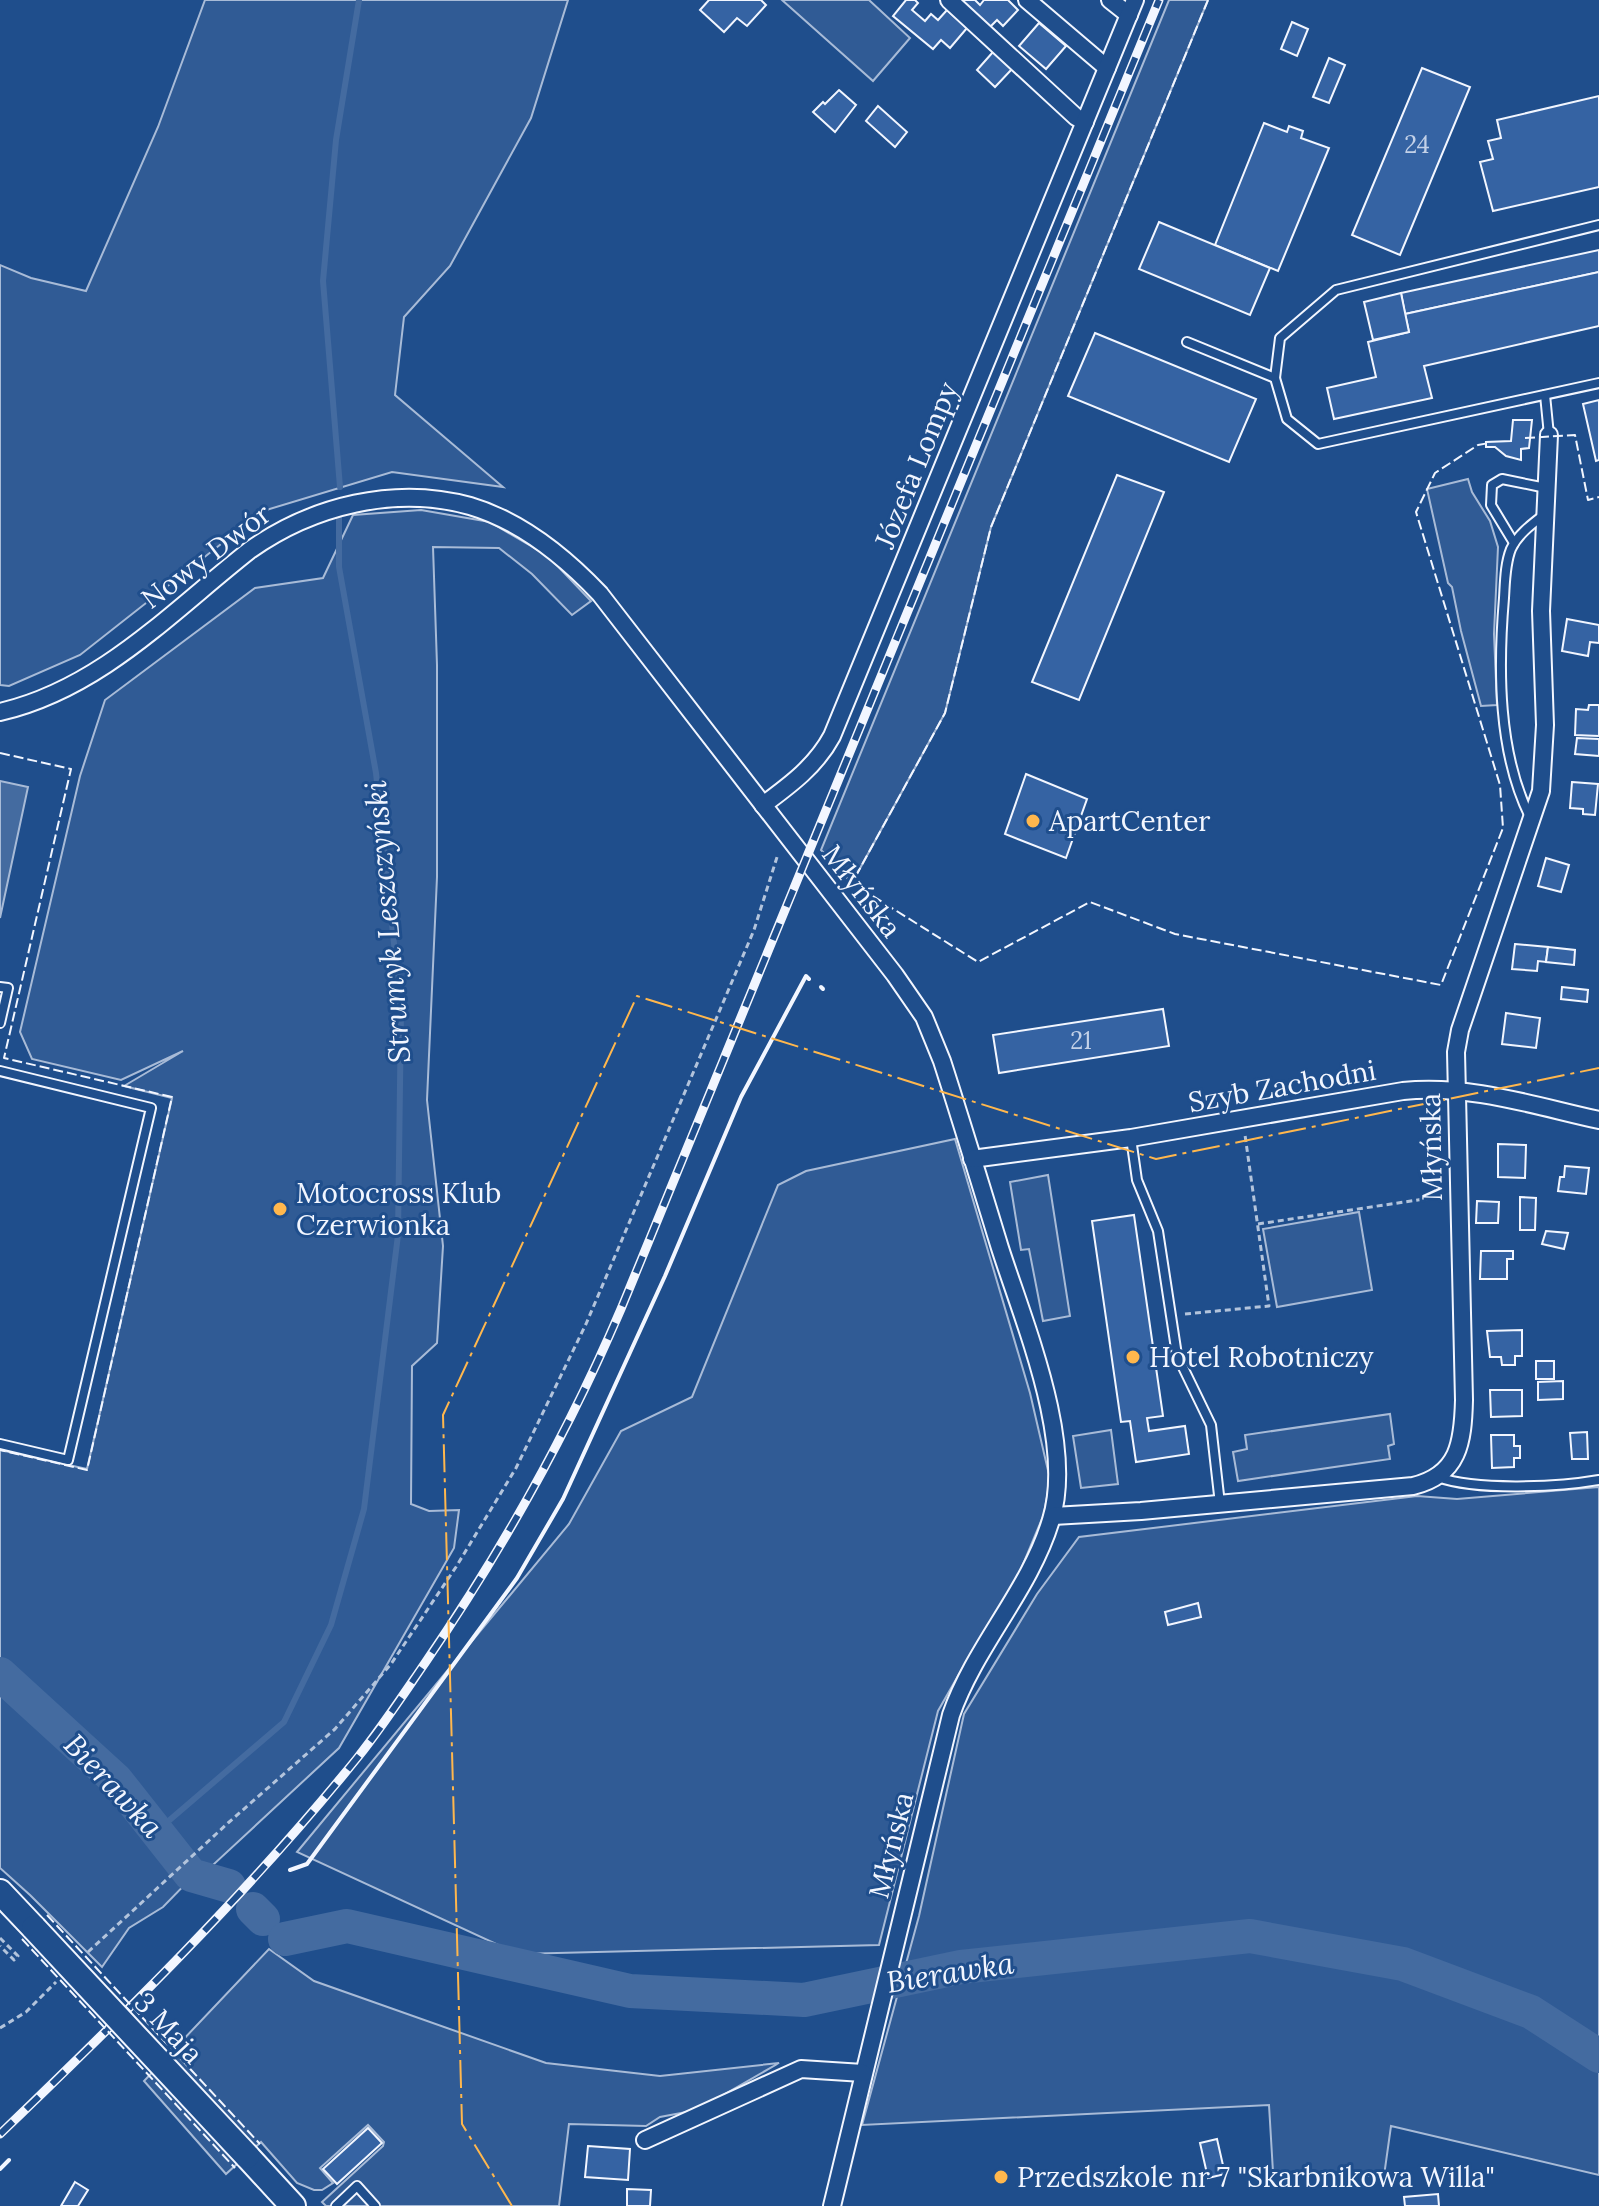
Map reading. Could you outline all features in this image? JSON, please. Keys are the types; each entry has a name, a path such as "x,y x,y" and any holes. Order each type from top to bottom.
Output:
{"main road":[{"name":"3 Maja","path":"0,1892 293,2206"}],"street":[{"path":"949,0 1085,122"},
{"path":"1027,0 1107,68"},
{"name":"Józefa Lompy","path":"763,805 793,783 816,760 832,736 1132,8 1110,0"},
{"name":"Młyńska","path":"1437,1477 1449,1467 1458,1451 1463,1415 1456,1052 1460,1030 1532,822 1541,791 1545,759 1541,611 1549,435"},
{"name":"Nowy Dwór","path":"0,712 49,698 93,675 250,550 299,520 324,511 391,499 445,502 470,506 515,526 553,550 582,575 617,615 763,805"},
{"name":"Młyńska","path":"763,805 924,1017 942,1061 1036,1360 1051,1421 1057,1473 1053,1516 1033,1563 955,1705 832,2206"},
{"name":"Szyb Zachodni","path":"972,1159 1131,1138 1403,1091 1455,1090 1599,1120"},
{"path":"1053,1516 1394,1488 1423,1484 1437,1477"},
{"path":"645,2140 801,2069 863,2073"}],"lane":[{"path":"1599,225 1336,290 1280,338 1275,378 1287,419 1318,444 1599,383"},
{"path":"1187,342 1275,378"},
{"path":"1545,395 1549,435"},
{"path":"1514,543 1492,510 1489,496 1492,485 1502,479 1547,489"},
{"path":"1532,822 1516,784 1503,693 1502,619 1507,563 1514,543 1546,513"},
{"path":"0,987 8,988 0,1023"},
{"path":"0,1071 151,1108 68,1460 0,1444"},
{"path":"1131,1138 1137,1180 1158,1231 1180,1363 1211,1425 1220,1504"},
{"path":"1437,1477 1480,1486 1599,1480"},
{"path":"336,2206 357,2186 375,2206"}],"path":[{"path":"85,1955 325,1739 367,1693 421,1621 510,1477 547,1409 614,1262 754,930 786,835"},
{"path":"1170,1316 1269,1306 1243,1120"},
{"path":"1258,1224 1448,1196"},
{"path":"0,1938 18,1956 14,1960 0,1946"},
{"path":"0,2028 26,2012 65,1973"}],"shaded area":[{"path":"205,0 568,0 531,118 450,266 404,317 395,395 503,487 392,472 263,511 80,655 9,686 0,685 0,265 31,278 86,291 158,127"},
{"path":"782,0 869,0 910,38 873,81"},
{"path":"1169,0 1208,0 991,527 945,713 852,883 821,850"},
{"path":"1468,479 1472,492 1490,521 1498,547 1494,634 1497,705 1481,706 1427,489"},
{"name":"Motocross Klub Czerwionka","path":"421,510 490,522 548,556 591,601 572,615 532,574 499,548 433,547 437,665 437,877 427,1100 443,1246 437,1343 412,1366 411,1504 429,1511 459,1510 454,1548 339,1748 213,1865 199,1870 163,1907 129,1928 102,1967 0,1868 0,1450 87,1469 172,1098 124,1086 183,1051 121,1080 32,1059 20,1032 80,776 105,700 255,588 323,578 353,515"},
{"path":"0,781 28,787 0,918"},
{"path":"955,1139 1030,1393 1050,1479 1044,1514 1014,1586 938,1711 879,1945 518,1954 297,1852 569,1524 621,1431 692,1397 778,1185 806,1171"},
{"path":"1048,1175 1070,1316 1043,1321 1029,1249 1021,1250 1010,1182"},
{"path":"1359,1212 1372,1290 1277,1307 1263,1229"},
{"path":"1390,1414 1394,1444 1388,1446 1390,1459 1238,1481 1233,1452 1247,1449 1245,1435"},
{"path":"1111,1430 1118,1484 1081,1488 1073,1436"},
{"path":"1599,1487 1599,2175 1391,2126 1384,2176 1273,2172 1269,2105 862,2125 919,1916 964,1714 1037,1594 1079,1537 1417,1496 1457,1499"},
{"path":"269,1949 314,1981 546,2063 660,2076 779,2063 697,2110 660,2117 646,2126 569,2124 559,2206 326,2206 322,2202 383,2146 384,2142 368,2125 320,2168 333,2183 322,2190 297,2183 261,2142 226,2174 144,2081"}],"building":[{"path":"709,0 761,0 766,5 747,26 737,18 724,32 700,10"},
{"path":"906,0 918,3 912,10 925,21 931,14 938,20 947,10 967,28 950,48 941,40 933,49 893,16"},
{"path":"961,0 975,0 980,5 984,0 1008,0 1018,10 1003,26 997,20 989,28"},
{"path":"1292,22 1308,29 1297,56 1281,49"},
{"path":"1039,23 1066,46 1046,69 1019,46"},
{"path":"993,52 1012,69 995,87 977,70"},
{"path":"1329,58 1345,65 1329,103 1313,97"},
{"path":"1422,68 1470,87 1400,255 1352,235"},
{"path":"839,90 856,105 835,132 813,112"},
{"path":"1599,96 1599,187 1493,211 1480,162 1493,159 1488,141 1501,138 1497,120"},
{"path":"878,106 907,132 895,147 866,121"},
{"path":"1264,123 1287,132 1289,126 1303,131 1301,138 1329,148 1278,271 1215,245"},
{"path":"1159,222 1270,268 1250,315 1139,269"},
{"path":"1599,250 1599,272 1405,314 1401,293"},
{"path":"1599,272 1599,326 1424,366 1432,398 1334,419 1327,388 1376,377 1368,342 1409,332 1405,314"},
{"path":"1401,293 1409,332 1373,340 1364,302"},
{"path":"1095,333 1256,399 1229,462 1068,396"},
{"path":"1599,400 1599,460 1596,461 1583,404"},
{"path":"1513,420 1532,420 1529,448 1521,449 1521,460 1506,456 1495,447 1486,447 1486,442 1511,441"},
{"path":"1117,475 1164,492 1079,700 1032,682"},
{"path":"1567,619 1599,625 1599,643 1590,642 1588,656 1562,651"},
{"path":"1589,705 1599,705 1599,736 1575,735 1576,709 1588,710"},
{"path":"1577,738 1599,739 1599,756 1575,754"},
{"path":"1026,774 1087,799 1066,858 1005,834"},
{"path":"1572,782 1598,784 1595,815 1583,814 1583,809 1570,808"},
{"path":"1546,858 1569,865 1561,892 1538,886"},
{"path":"1515,944 1548,947 1546,962 1538,961 1537,971 1512,969"},
{"path":"1548,947 1575,950 1574,965 1546,962"},
{"path":"1562,987 1588,990 1587,1002 1561,999"},
{"path":"1163,1009 1169,1046 999,1073 993,1035"},
{"path":"1506,1013 1540,1018 1536,1048 1502,1044"},
{"path":"1498,1144 1526,1145 1525,1178 1498,1177"},
{"path":"1565,1166 1589,1168 1586,1194 1558,1191"},
{"path":"1520,1197 1536,1198 1535,1230 1520,1230"},
{"path":"1477,1201 1499,1202 1498,1223 1476,1223"},
{"name":"Hotel Robotniczy","path":"1134,1215 1163,1416 1147,1418 1149,1431 1185,1426 1189,1454 1136,1462 1130,1421 1121,1422 1092,1221"},
{"path":"1546,1231 1568,1233 1564,1249 1542,1244"},
{"path":"1481,1251 1513,1251 1513,1259 1507,1259 1507,1279 1480,1279"},
{"path":"1522,1330 1522,1356 1515,1356 1515,1365 1502,1365 1501,1357 1490,1357 1487,1331"},
{"path":"1536,1361 1554,1361 1554,1379 1536,1379"},
{"path":"1563,1381 1563,1399 1538,1400 1538,1382"},
{"path":"1490,1390 1522,1390 1522,1416 1491,1417"},
{"path":"1587,1432 1588,1459 1572,1459 1570,1433"},
{"path":"1491,1435 1514,1435 1514,1446 1520,1446 1520,1458 1514,1458 1514,1467 1492,1468"},
{"path":"1198,1603 1201,1617 1168,1625 1165,1612"},
{"path":"368,2128 382,2143 337,2184 323,2169"},
{"path":"1217,2139 1225,2174 1208,2178 1200,2143"},
{"path":"588,2146 630,2149 628,2180 585,2177"},
{"path":"75,2182 88,2190 78,2206 61,2206"},
{"path":"627,2189 651,2190 650,2206 627,2206"},
{"path":"1438,2194 1439,2206 1405,2206 1404,2197"}],"waterway":[{"name":"Strumyk Leszczyński","path":"340,487 323,281 336,140 359,0"},
{"name":"Strumyk Leszczyński","path":"158,1830 284,1722 331,1625 364,1509 398,1235 401,1010 376,773 339,567 339,518"},
{"name":"Bierawka","path":"0,1674 116,1780 191,1875 229,1886"},
{"name":"Bierawka","path":"253,1909 263,1919"},
{"name":"Bierawka","path":"285,1939 347,1926 630,1991 804,2000 961,1967 1250,1936 1403,1964 1531,2012 1599,2056"}],"railway":[{"path":"0,2134 230,1904 358,1757 453,1621 532,1491 579,1401 621,1309 1159,0"}],"fence":[{"path":"1208,0 991,527 945,713 852,883 978,962 1090,902 1175,934 1441,985 1503,828 1500,785 1416,512 1435,473 1478,445 1489,443"},
{"path":"1525,438 1575,435 1588,500 1599,497"},
{"path":"0,753 71,769 4,1058 172,1097 87,1470 0,1450"},
{"path":"47,1915 260,2144"},
{"path":"22,1939 235,2168"}],"wall":[{"path":"290,1870 307,1864 517,1578 563,1499 665,1276 741,1097 806,976 809,979"},
{"path":"0,2169 9,2160"}],"power":[{"path":"512,2206 462,2124 443,1415 637,996 1156,1159 1599,1068"}],"place":[{"name":"ApartCenter","path":"1033,821"},
{"name":"Motocross Klub Czerwionka","path":"280,1209"},
{"name":"Hotel Robotniczy","path":"1133,1357"},
{"name":"Przedszkole nr 7 \"Skarbnikowa Willa\"","path":"1001,2177"}]}
